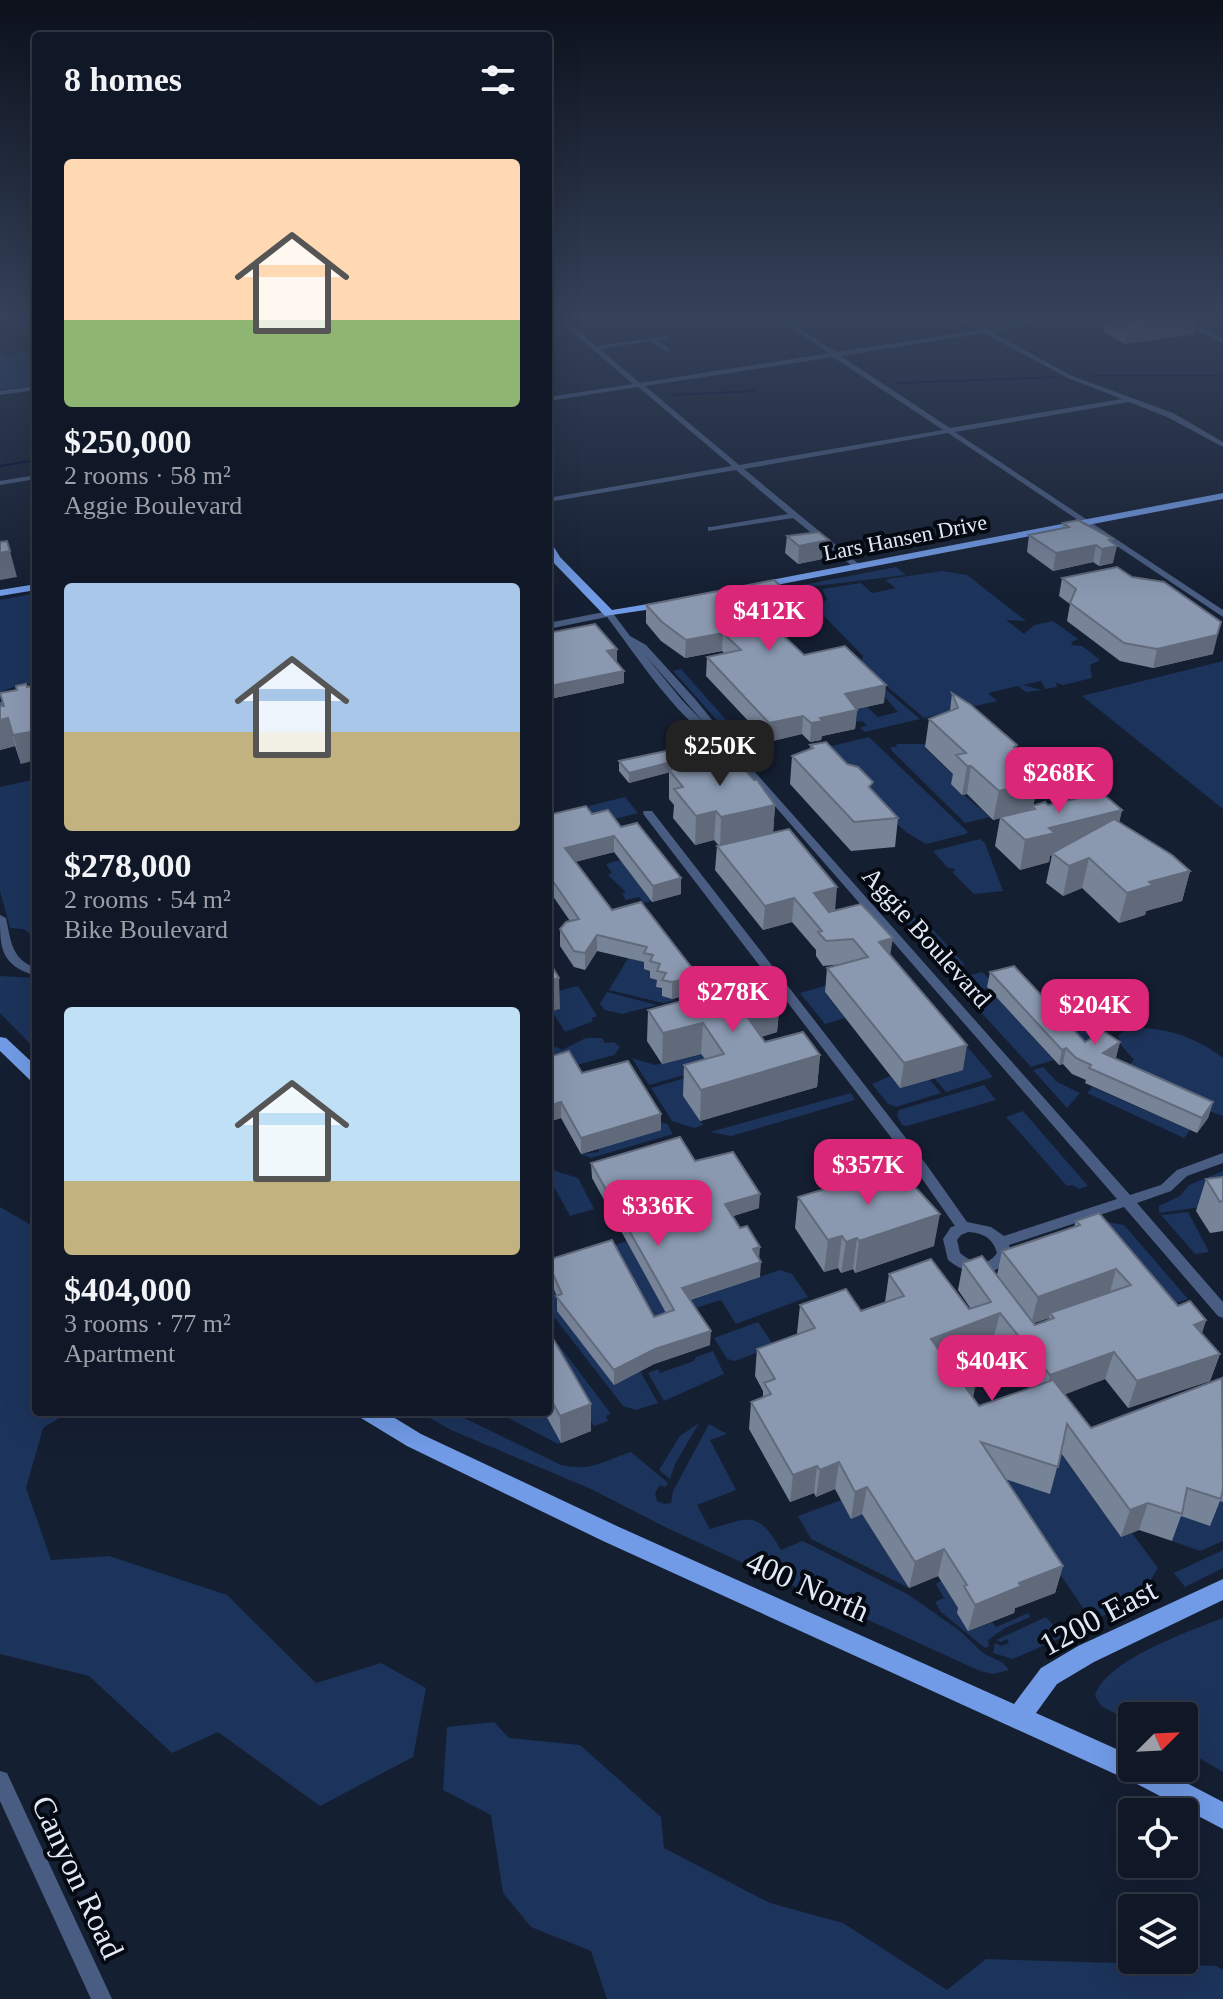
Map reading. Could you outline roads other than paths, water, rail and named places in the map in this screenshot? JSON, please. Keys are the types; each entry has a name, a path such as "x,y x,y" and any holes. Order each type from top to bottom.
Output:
{"main road":[{"name":"Lars Hansen Drive","path":"741,589 1223,496"},
{"path":"552,558 609,614 682,600"},
{"path":"0,593 32,588"},
{"path":"0,1042 32,1072"},
{"name":"400 North","path":"375,1416 414,1440 611,1534 1148,1776 1223,1816"},
{"name":"1200 East","path":"1018,1718 1049,1676 1086,1654 1223,1589"}],"street":[{"path":"671,411 857,567"},
{"path":"919,411 1223,614"},
{"path":"552,499 1065,411"},
{"path":"1160,411 1223,445"},
{"path":"0,483 32,478"},
{"path":"711,529 795,515"},
{"path":"552,625 609,614"},
{"name":"Aggie Boulevard","path":"609,614 719,731 721,740 1032,1090 1223,1312"},
{"path":"0,705 32,698"},
{"path":"648,813 921,1167 964,1228"},
{"path":"0,918 12,960 21,968 32,971"},
{"path":"1002,1242 1166,1188 1182,1173 1223,1158"},
{"path":"964,1228 987,1230 1002,1242 1004,1253 998,1264 986,1268 968,1266 956,1259 949,1246 953,1234 964,1228"},
{"name":"Canyon Road","path":"0,1780 102,1999"}],"waterway":[{"path":"0,466 32,461"}]}
